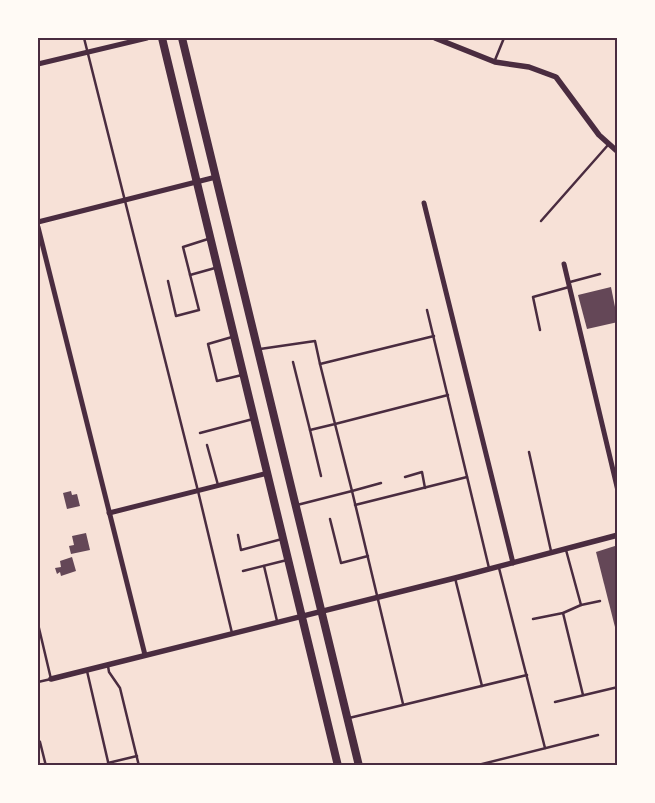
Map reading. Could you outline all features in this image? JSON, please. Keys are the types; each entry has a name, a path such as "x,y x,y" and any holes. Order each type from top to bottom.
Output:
{"main road":[{"path":"162,38 338,766"},
{"path":"182,38 359,766"}],"street":[{"path":"38,64 147,38"},
{"path":"435,38 495,62 529,67 556,77 608,145 618,152"},
{"path":"38,222 216,177"},
{"path":"424,203 513,563"},
{"path":"38,227 146,655"},
{"path":"564,264 618,491"},
{"path":"109,513 268,473"},
{"path":"51,679 303,617 618,535"}],"lane":[{"path":"84,38 232,634"},
{"path":"495,62 504,38"},
{"path":"541,221 608,145"},
{"path":"168,281 176,316 199,310 183,247 210,239"},
{"path":"190,275 217,267"},
{"path":"540,330 532,297 600,274"},
{"path":"427,310 490,569"},
{"path":"234,336 208,344 217,381 243,375"},
{"path":"320,364 434,336"},
{"path":"258,350 315,341 403,704"},
{"path":"293,362 321,476"},
{"path":"310,430 448,395"},
{"path":"200,433 254,419"},
{"path":"208,444 218,486"},
{"path":"529,452 552,552"},
{"path":"405,476 422,472 426,488"},
{"path":"355,505 467,477"},
{"path":"295,506 381,483"},
{"path":"330,518 341,563 368,556"},
{"path":"238,535 242,550 284,539"},
{"path":"566,549 581,605"},
{"path":"243,571 289,559"},
{"path":"264,566 277,623"},
{"path":"498,567 545,748"},
{"path":"455,578 482,686"},
{"path":"533,619 563,613 581,605 600,601"},
{"path":"563,613 583,695"},
{"path":"38,624 51,679 38,682"},
{"path":"108,665 109,672 120,688 139,766"},
{"path":"87,670 108,764 137,756"},
{"path":"347,718 526,675"},
{"path":"555,702 618,687"},
{"path":"474,766 598,735"},
{"path":"38,740 46,766"}],"building":[{"path":"611,287 618,322 587,329 578,295"},
{"path":"71,491 72,495 77,494 80,506 67,509 63,493"},
{"path":"86,533 90,550 71,554 69,546 74,545 72,536"},
{"path":"618,545 618,635 617,635 596,552"},
{"path":"72,557 76,571 61,576 60,572 57,574 55,568 61,567 60,561"}]}
